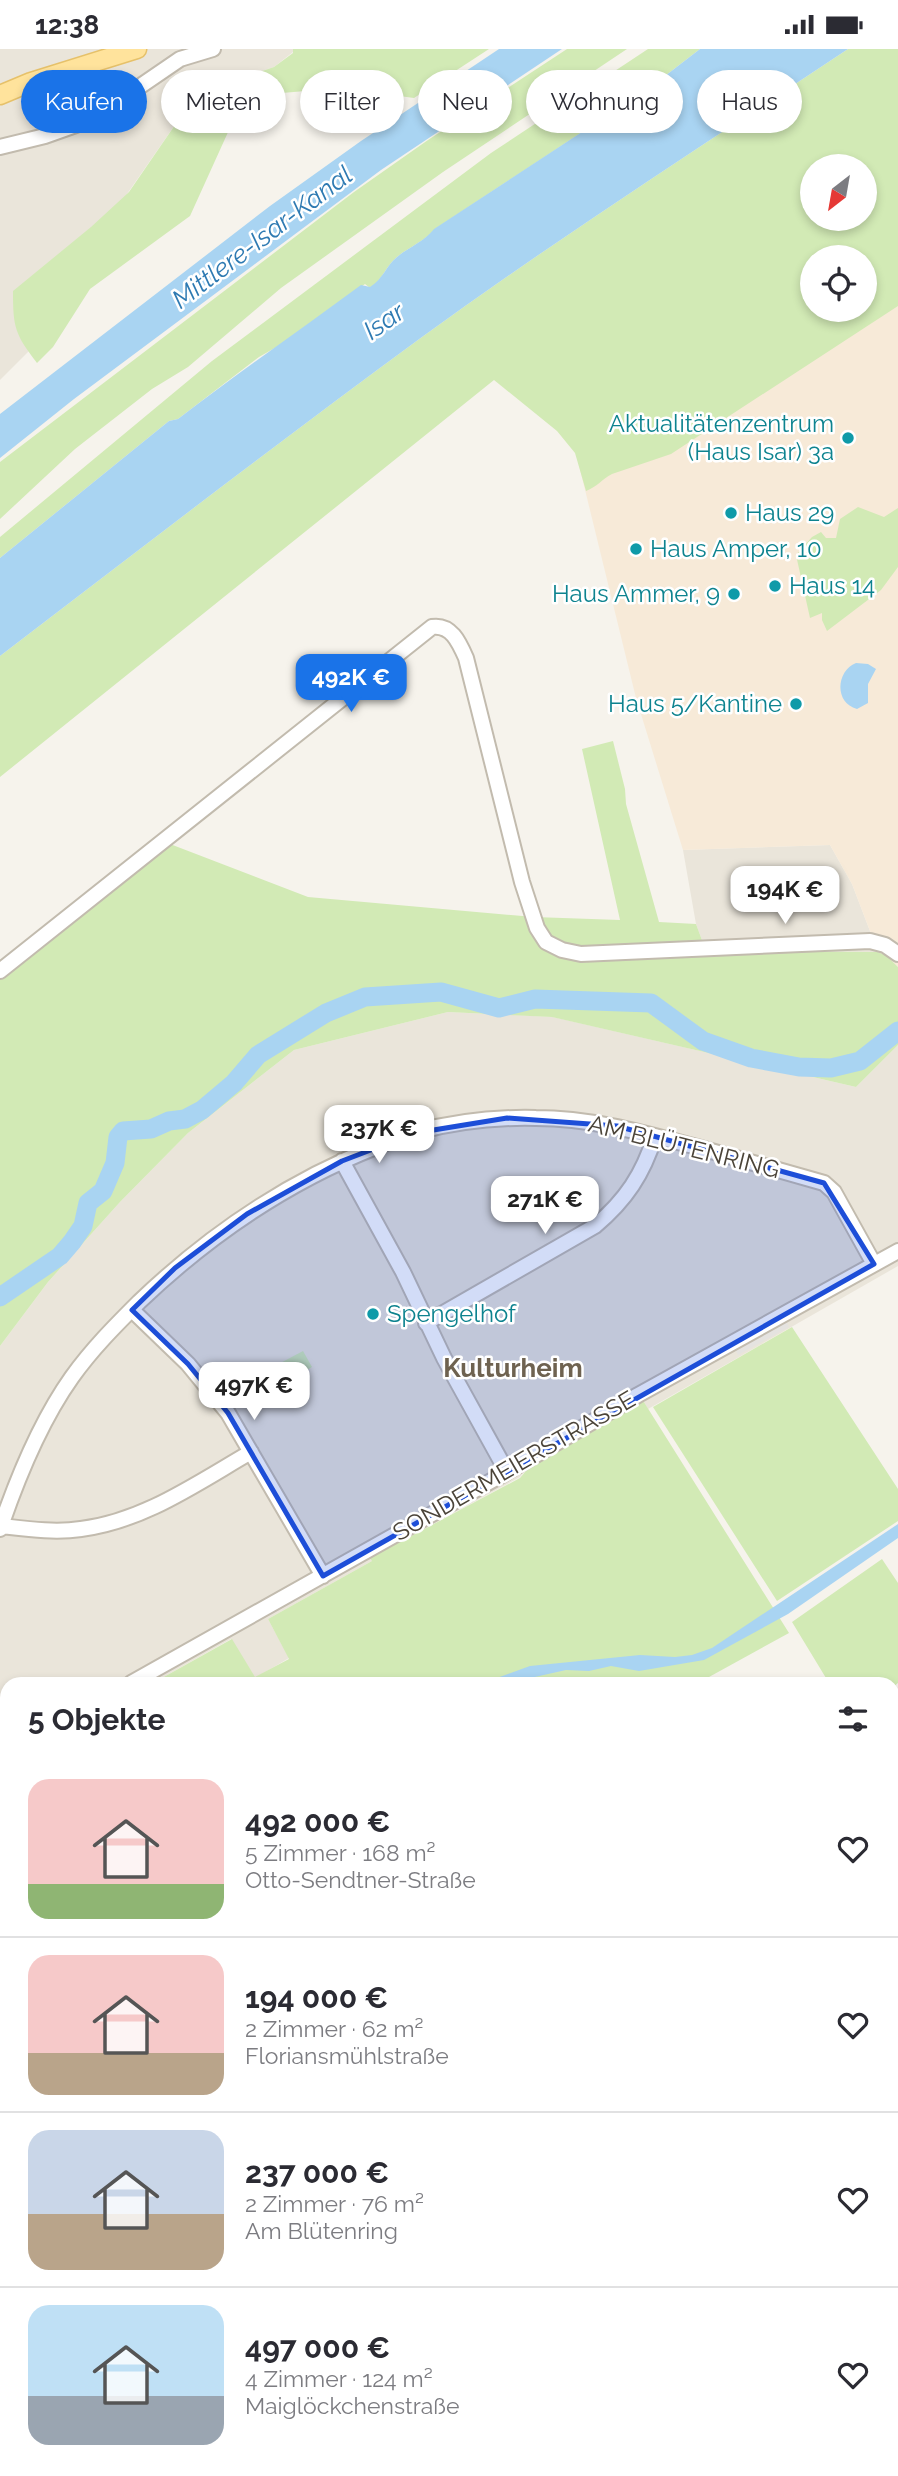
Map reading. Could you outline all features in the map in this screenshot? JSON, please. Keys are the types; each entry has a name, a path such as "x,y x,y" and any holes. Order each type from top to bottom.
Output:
{"main road":[{"path":"0,95 32,82 137,49"}],"street":[{"path":"0,147 76,125 104,111 180,59 213,49"},
{"path":"0,971 432,627 441,626 450,631 466,658 525,892 537,928 546,941 562,950 581,954 870,941 885,945 898,954"},
{"name":"AM BLÜTENRING","path":"0,1527 11,1497 55,1403 88,1355 175,1268 247,1214 342,1161 415,1133 461,1123 507,1118 580,1120 656,1136 830,1187 874,1264"},
{"path":"426,1323 595,1226 613,1211 637,1181 656,1136"},
{"path":"342,1161 507,1472"},
{"name":"SONDERMEIERSTRASSE","path":"142,1677 507,1472 638,1395 898,1251"},
{"path":"132,1310 164,1339 228,1413 323,1576"},
{"path":"0,1527 44,1531 79,1530 133,1517 160,1505 251,1452"}],"highlighted area":[{"path":"507,1118 617,1126 824,1183 874,1264 323,1576 228,1413 188,1364 132,1310 175,1268 247,1214 342,1161 415,1133"}],"shaded area":[{"path":"0,49 293,49 293,52 274,67 265,70 161,70 161,133 169,133 93,243 41,339 0,380"},
{"path":"898,242 898,967 887,956 878,952 852,884 830,845 683,850 636,698 576,453 800,317 800,322 877,322 877,284"},
{"path":"830,845 852,884 878,952 706,951 696,924 683,850"},
{"path":"448,1012 553,1017 856,1087 898,1045 898,1266 648,1409 642,1399 536,1459 520,1477 371,1558 372,1561 268,1619 289,1658 257,1677 231,1639 164,1677 0,1677 0,1346 48,1282 120,1202 188,1133 294,1050"},
{"path":"785,1319 789,1327 738,1355 734,1347"}],"green space":[{"path":"293,49 489,49 457,70 418,70 418,95 414,98 404,97 404,70 300,70 300,91 286,93 286,70 265,70 274,67 293,53"},
{"path":"567,49 627,49 596,70 535,70"},
{"path":"648,49 700,49 673,70 616,70"},
{"path":"848,49 898,49 898,306 877,320 877,245 800,245 800,322 873,322 671,454 612,474 586,491 575,453 557,431 494,380 0,777 0,656 422,337 722,133 802,133 802,80"},
{"path":"526,76 526,117 512,126 512,85"},
{"path":"526,130 526,133 581,133 435,229 397,257 370,288 365,284 259,357 178,419 169,421 0,558 0,537 212,361"},
{"path":"169,133 228,133 190,216 90,289 53,347 37,363 17,330 13,291 129,192"},
{"path":"439,133 501,133 281,288 188,367 152,389 75,449 0,519 0,462 354,192"},
{"path":"858,507 884,517 898,508 898,567 881,590 827,631 822,613 810,618 796,555 812,537 821,532 826,538 836,538 840,519"},
{"path":"613,741 626,804 659,922 696,924 706,951 878,952 887,956 898,967 898,1045 856,1087 552,1017 448,1012 294,1050 188,1133 120,1202 48,1282 0,1346 0,978 170,844 308,897 534,917 620,920 582,749"},
{"path":"792,1327 898,1489 898,1521 777,1601 653,1407"},
{"path":"303,1351 312,1367 281,1385 271,1368"},
{"path":"642,1399 789,1633 709,1677 255,1677 289,1659 268,1619 372,1561 370,1558 520,1478 536,1459"},
{"path":"882,1559 898,1583 898,1677 825,1677 792,1622"},
{"path":"232,1639 255,1677 164,1677"}],"water":[{"path":"499,49 562,49 531,70 526,70 526,73 512,82 512,70 468,70"},
{"name":"Isar","path":"700,49 848,49 802,80 802,70 697,70 697,133 721,133 422,337 0,656 0,558 169,421 178,419 361,285 370,287 397,257 434,229 580,133 683,133 683,70 673,70"},
{"name":"Mittlere-Isar-Kanal","path":"418,103 418,133 436,133 381,170 74,399 0,458 0,414 270,206 361,141 373,133 404,133 404,112"},
{"path":"856,663 868,664 876,669 868,684 868,703 857,709 844,700 840,687 844,673"},
{"path":"898,1524 898,1538 788,1614 704,1660 639,1671 611,1666 589,1671 566,1670 535,1677 500,1677 530,1666 640,1655 675,1657 712,1648"}],"waterway":[{"path":"0,1297 60,1256 72,1242 83,1226 88,1203 103,1191 115,1163 118,1137 123,1131 151,1129 169,1121 185,1119 202,1110 234,1083 258,1055 326,1013 365,997 441,992 499,1008 535,999 651,1003 703,1041 751,1058 799,1067 831,1068 860,1061 898,1031"}],"place":[{"name":"Aktualitätenzentrum (Haus Isar) 3a","path":"848,438"},
{"name":"Haus 29","path":"731,513"},
{"name":"Haus Amper, 10","path":"636,549"},
{"name":"Haus 14","path":"775,586"},
{"name":"Haus Ammer, 9","path":"734,594"},
{"name":"Haus 5/Kantine","path":"796,704"},
{"name":"Spengelhof","path":"373,1314"}],"district":[{"name":"Kulturheim","path":"513,1368"}]}
